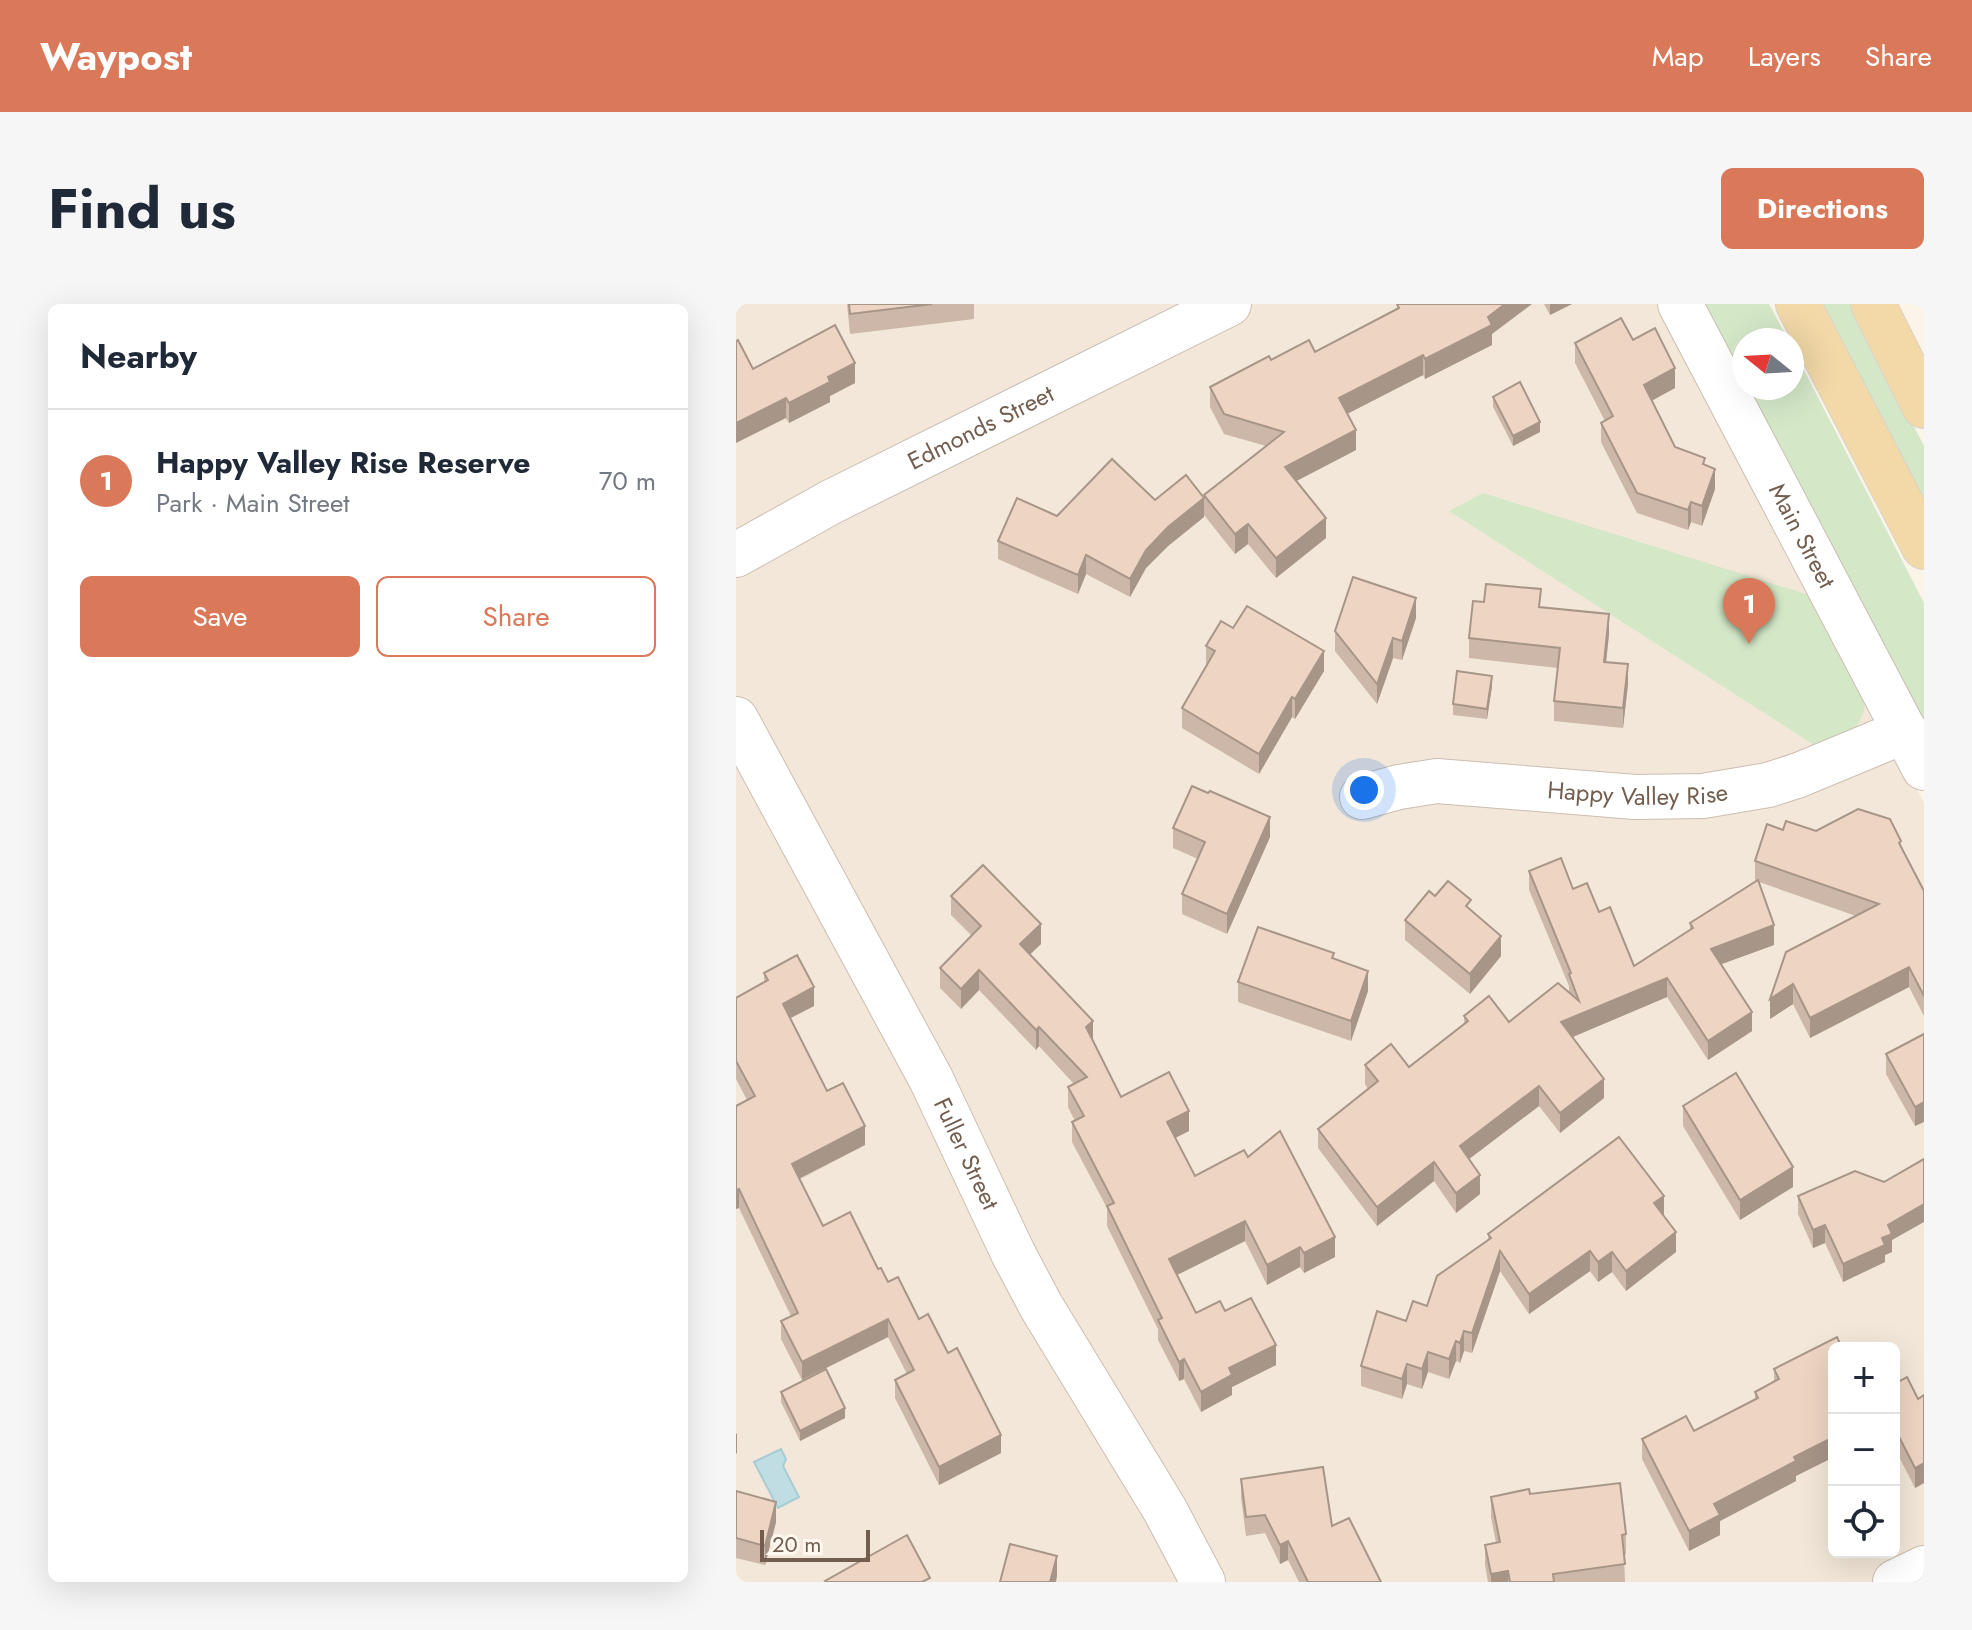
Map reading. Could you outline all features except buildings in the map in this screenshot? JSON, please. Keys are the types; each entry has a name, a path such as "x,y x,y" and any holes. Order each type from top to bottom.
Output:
{"main road":[{"path":"1798,304 1924,547"},
{"path":"1873,304 1924,406"}],"street":[{"name":"Edmonds Street","path":"736,555 831,502 1229,304"},
{"name":"Main Street","path":"1680,304 1914,749"},
{"name":"Fuller Street","path":"736,719 931,1079 1041,1306 1165,1510 1203,1582"},
{"name":"Happy Valley Rise","path":"1362,797 1437,781 1635,797 1703,796 1768,785 1914,749"},
{"path":"1895,1582 1924,1568"}],"shaded area":[{"path":"736,304 1666,304 1924,803 1924,1582 736,1582"}],"green space":[{"path":"1703,304 1769,304 1782,328 1732,328 1732,360"},
{"path":"1818,304 1852,304 1924,446 1924,509"},
{"path":"1804,370 1924,603 1924,729 1753,400 1804,400"},
{"path":"1483,493 1819,598 1865,699 1864,712 1853,733 1822,750 1449,511"}],"water":[{"path":"781,1449 786,1459 783,1466 799,1497 778,1508 754,1462"}],"place":[{"name":"Happy Valley Rise Reserve","path":"1749,644"}]}
